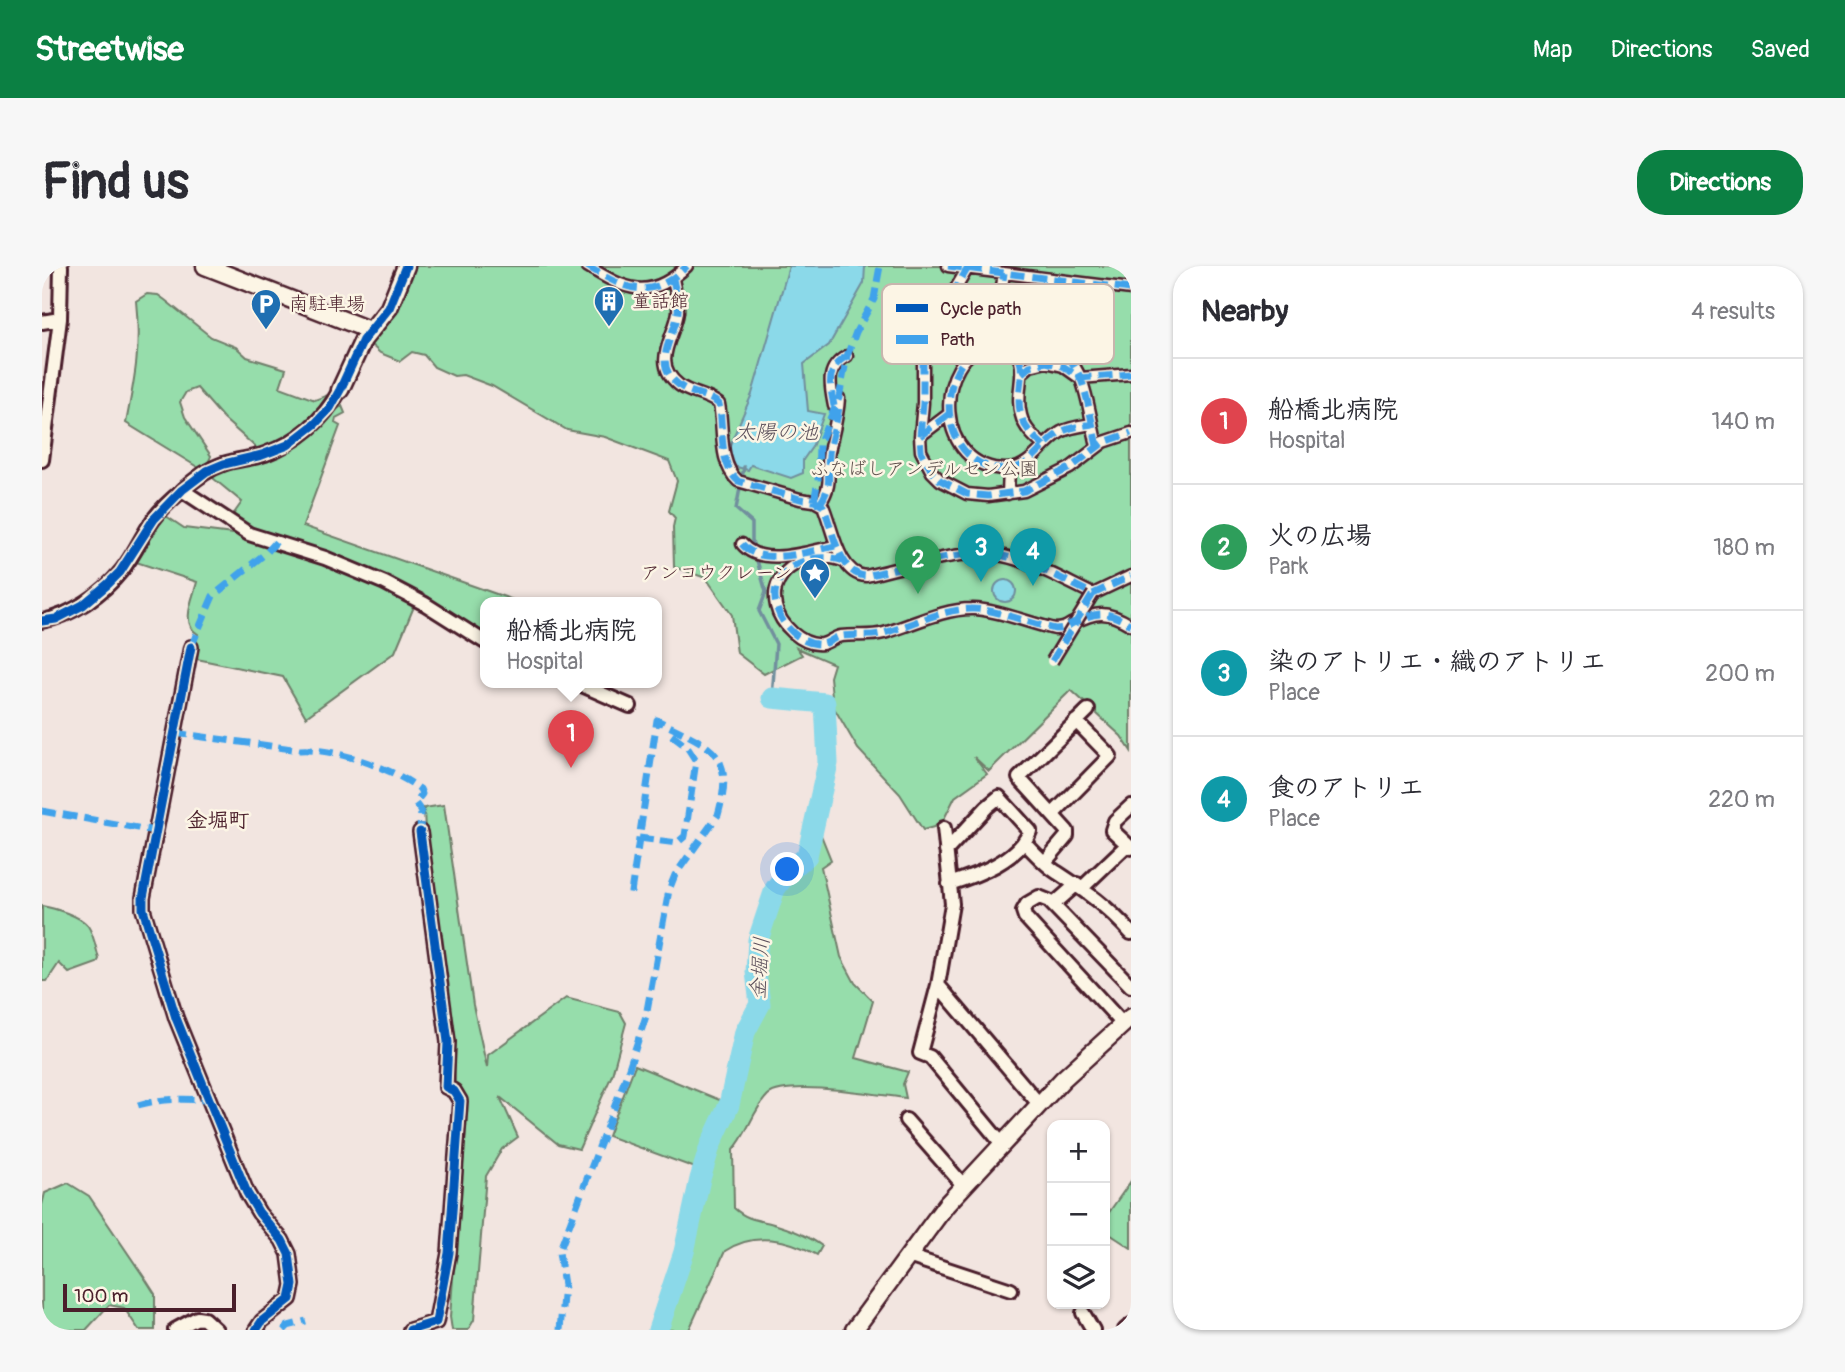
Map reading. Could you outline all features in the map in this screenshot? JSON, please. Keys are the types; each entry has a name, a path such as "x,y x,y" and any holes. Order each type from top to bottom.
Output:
{"street":[{"path":"42,460 44,426 60,319 61,266"},
{"path":"205,266 369,330"},
{"path":"42,621 56,619 83,605 120,572 154,519 207,471 288,445 315,424 330,408 369,330 389,308 406,266"},
{"path":"587,266 630,288 643,289 665,284 687,266"},
{"path":"948,266 1091,284"},
{"path":"959,284 969,267"},
{"path":"1003,284 1004,273"},
{"path":"673,279 678,317 665,351 669,372 681,387 719,404 725,460 732,475 738,481 820,504 830,523 835,545 857,574 866,576 966,554 992,554 1024,562 1093,594"},
{"path":"42,322 60,319"},
{"path":"820,504 830,486 828,456 838,418 830,375 835,365 848,356"},
{"path":"923,364 920,436 925,461 940,480 967,494 1008,494 1035,487 1055,477 1097,446 1131,433"},
{"path":"963,364 952,388 949,414 952,432 973,459 990,467 1009,469 1022,465 1060,432 1092,424"},
{"path":"1020,364 1021,415 1028,430 1044,446"},
{"path":"1022,373 1030,366 1038,364"},
{"path":"1054,364 1063,366 1080,378 1131,374"},
{"path":"1071,364 1080,378 1097,446"},
{"path":"920,436 949,414"},
{"path":"1008,494 1009,469"},
{"path":"183,490 249,534 326,558 385,583 425,604 480,639"},
{"path":"742,544 752,554 767,558 835,545"},
{"path":"846,562 834,557 813,557 802,561 781,576 774,594 778,612 789,629 807,641 823,644 840,636 871,635 956,610 971,609 984,609 1055,629 1062,629 1102,612 1131,625"},
{"path":"1052,661 1093,594 1131,576"},
{"path":"191,647 143,909 176,1018 247,1193 259,1213 282,1240 289,1254 293,1285 289,1299 262,1321 256,1330"},
{"path":"589,688 630,706"},
{"path":"1045,862 1067,836 1065,827 1019,778 1088,710"},
{"path":"1053,814 1110,756 1076,721"},
{"path":"946,851 999,797 1030,831 1025,843 985,873 950,884"},
{"path":"1053,905 1129,846 1112,830 1112,826 1131,806"},
{"path":"944,828 952,904 938,985 920,1053 930,1057 1002,1144"},
{"path":"410,1330 436,1322 449,1253 460,1101 454,1091 446,1087 448,1042 420,832"},
{"path":"1025,843 1056,873 1079,886 1131,933"},
{"path":"854,1330 946,1205 1087,1055 1127,1020 1023,914 1027,904 1035,898 1043,897 1131,986"},
{"path":"938,985 1040,1104"},
{"path":"906,1120 964,1186"},
{"path":"908,1256 1011,1290"},
{"path":"1083,1313 1093,1330"},
{"path":"175,1330 197,1318 204,1319 216,1330"},
{"path":"1125,1330 1131,1325"}],"green space":[{"name":"ふなばしアンデルセン公園","path":"415,266 1131,266 1131,751 1121,736 1071,690 989,771 974,757 987,774 955,797 941,825 923,830 900,794 858,749 833,706 830,677 834,664 797,648 802,655 764,674 737,653 732,615 706,578 674,567 675,518 669,511 677,481 669,461 605,437 567,430 492,386 463,375 454,376 434,367 424,355 412,352 400,361 380,353 369,343 400,300 403,300"},
{"path":"147,294 158,295 211,337 236,347 247,357 286,369 280,387 315,400 328,395 330,398 327,406 287,442 261,452 224,419 197,388 186,392 180,402 185,417 211,456 204,467 199,468 126,423 136,362 136,301"},
{"path":"342,406 345,413 336,418 335,423 340,426 303,526 505,597 480,597 480,630 430,600 352,562 255,531 230,519 242,502 208,474 263,458"},
{"path":"166,516 184,528 241,535 323,562 410,601 413,609 395,652 306,717 283,677 192,658 198,634 193,630 189,617 197,582 133,561 157,522"},
{"path":"444,805 473,1005 487,1068 488,1055 566,998 620,1012 626,1023 612,1075 579,1149 558,1144 500,1097 518,1137 502,1149 486,1176 474,1320 468,1330 452,1330 450,1317 467,1100 455,1082 425,832 424,808"},
{"path":"816,834 821,835 831,860 821,867 841,957 855,983 873,1001 856,1058 908,1072 903,1084 906,1098 812,1088 778,1090 768,1095 733,1150 734,1208 747,1217 790,1230 822,1246 817,1255 795,1245 771,1239 736,1245 725,1251 689,1330 661,1330 689,1252 703,1177 713,1145 732,1105 746,1044 765,1001 759,971 762,940 778,890 812,855"},
{"path":"42,906 67,913 85,922 93,938 99,959 97,963 69,973 59,963 47,981 42,981"},
{"path":"635,1065 727,1103 698,1169 608,1136"},
{"path":"1131,1181 1131,1248 1110,1234 1110,1211"},
{"path":"68,1183 89,1196 155,1294 155,1330 139,1330 124,1308 109,1305 86,1330 42,1330 42,1205 45,1193"}],"water":[{"name":"太陽の池","path":"789,266 865,266 864,283 829,345 804,364 808,411 824,414 812,447 803,460 803,473 791,478 751,465 748,470 722,463 752,394"},
{"path":"1005,580 1013,583 1016,591 1013,599 1005,602 997,599 994,591 997,583"}],"waterway":[{"path":"744,467 736,509 752,523 754,549"},
{"path":"756,557 766,592 759,611 776,644 772,698"},
{"name":"金堀川","path":"658,1330 684,1252 710,1146 729,1105 745,1032 760,1004 756,972 758,940 775,889 786,874 807,856 828,763 825,703 772,698"}],"marked path":[{"path":"587,266 614,281 638,288 661,285 687,266"},
{"path":"814,501 818,481 819,444 839,398 847,356 856,332 874,299 880,266"},
{"path":"948,266 1091,284"},
{"path":"958,284 969,266"},
{"path":"1002,284 1004,273"},
{"path":"673,279 678,308 665,358 671,376 683,388 719,404 727,465 738,481 814,501 823,506 837,548 856,573 866,576 946,557 979,553 1019,560 1093,594 1131,576"},
{"path":"1114,287 1131,289"},
{"path":"834,406 832,372 847,356"},
{"path":"923,364 921,451 932,472 940,480 967,494 988,496 1024,491 1070,468 1104,442 1131,433"},
{"path":"962,364 951,389 949,412 954,434 966,452 984,465 1009,469 1024,464 1044,446"},
{"path":"1020,364 1019,404 1022,420 1044,446"},
{"path":"1022,373 1030,366 1038,364"},
{"path":"1054,364 1063,366 1080,378 1131,374"},
{"path":"1072,364 1082,382 1097,446"},
{"path":"820,504 828,485 828,463 839,405"},
{"path":"920,436 949,414"},
{"path":"1044,446 1061,432 1092,424"},
{"path":"191,647 213,596 276,542"},
{"path":"742,544 750,551 773,556 799,554 835,546"},
{"path":"846,562 822,558 809,560 797,564 779,580 775,591 778,612 799,638 814,644 824,644 841,636 878,634 938,614 971,609 1055,629 1101,614 1131,625"},
{"path":"1052,661 1093,594"},
{"path":"560,1330 564,1285 559,1252 627,1074 646,1016 669,890 675,875 718,815 723,793 724,776 713,752 657,720 630,899"},
{"path":"639,838 677,843 685,836 696,761 687,747 666,731"},
{"path":"174,733 330,752 379,767 420,789 422,794 415,803 421,811 420,832"},
{"path":"42,811 155,831"},
{"path":"138,1105 165,1100 209,1100"},
{"path":"284,1330 288,1326 306,1321"}],"cycle path":[{"path":"42,621 56,619 83,605 108,584 120,572 154,519 182,490 207,471 288,445 315,424 330,408 363,340 389,308 406,266"},
{"path":"191,647 143,909 176,1018 247,1193 259,1213 282,1240 289,1254 293,1285 290,1299 262,1321 256,1330"},
{"path":"410,1330 436,1322 449,1253 460,1101 454,1091 446,1087 448,1042 420,832"}],"place":[{"name":"童話館","path":"609,328"},
{"name":"南駐車場","path":"266,331"},
{"name":"染のアトリエ・織のアトリエ","path":"981,582"},
{"name":"食のアトリエ","path":"1033,586"},
{"name":"火の広場","path":"918,594"},
{"name":"アンコウクレーン","path":"815,600"},
{"name":"船橋北病院","path":"571,768"}],"district":[{"name":"金堀町","path":"218,820"}]}
